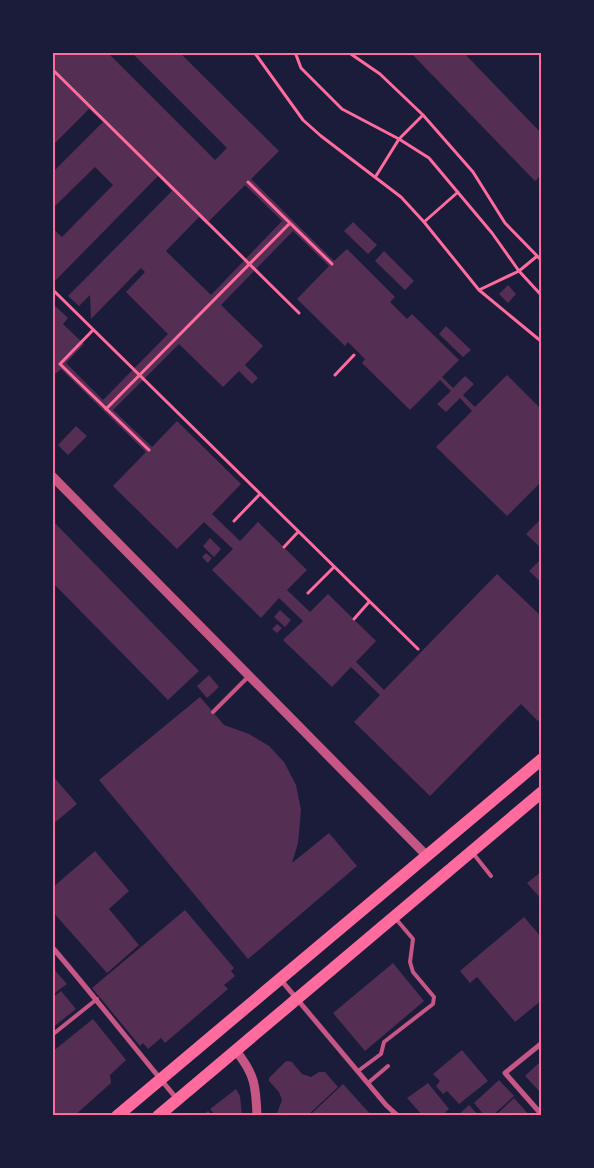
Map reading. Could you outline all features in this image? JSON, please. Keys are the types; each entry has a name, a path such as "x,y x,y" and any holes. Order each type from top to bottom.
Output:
{"main road":[{"path":"117,1116 542,759"},
{"path":"158,1116 542,792"}],"street":[{"path":"52,476 427,856"},
{"path":"52,947 97,999 177,1100"},
{"path":"280,980 398,1116"},
{"path":"542,1043 505,1074 542,1114"},
{"path":"236,1051 246,1063 255,1085 257,1116"}],"lane":[{"path":"213,712 250,676"},
{"path":"471,851 492,876"},
{"path":"358,1072 381,1054 384,1042 433,1004 434,998 413,972 410,962 413,939 395,917"},
{"path":"52,1035 97,999"},
{"path":"368,1083 388,1066"}],"path":[{"path":"254,52 303,120 401,197 424,222 479,290 542,342"},
{"path":"295,52 301,68 342,109 429,158 492,233 519,271 542,296"},
{"path":"348,52 380,74 422,115 473,172 506,223 536,257 542,261"},
{"path":"52,69 299,313"},
{"path":"376,176 398,139 422,115"},
{"path":"248,182 332,264"},
{"path":"424,222 458,192"},
{"path":"106,409 290,223"},
{"path":"479,290 519,271 536,257"},
{"path":"52,289 418,650"},
{"path":"93,330 60,364 148,450"},
{"path":"335,375 354,355"},
{"path":"234,521 260,494"},
{"path":"284,547 298,532"},
{"path":"308,593 334,567"},
{"path":"354,619 370,602"}],"building":[{"path":"52,52 107,52 215,160 227,148 131,52 179,52 279,151 251,179 334,261 347,249 395,297 390,302 407,319 412,314 459,360 442,377 453,388 465,376 474,384 463,395 475,407 507,375 542,410 542,486 539,484 507,516 436,447 472,411 460,398 446,412 437,404 451,391 440,380 410,410 362,363 365,359 348,342 345,346 297,299 329,266 293,231 221,305 263,346 245,365 258,378 252,384 239,371 223,387 179,344 113,410 152,447 177,421 241,484 212,514 240,541 258,522 307,570 287,590 310,612 328,594 376,641 356,662 384,690 497,574 542,617 542,718 538,721 521,704 430,796 354,722 380,695 351,667 332,687 283,640 303,621 279,598 261,618 212,570 233,549 204,522 177,549 113,486 146,452 61,369 52,377 52,303 68,318 63,324 84,344 66,363 103,400 168,334 126,292 145,272 141,268 91,319 90,295 79,306 68,296 172,191 158,176 56,280 52,277 52,228 62,237 113,185 95,167 52,209 52,173 103,122 89,109 52,146","holes":["245,185 282,221 211,295 166,251 199,217 206,224"]},
{"path":"410,52 463,52 542,134 542,174 535,181"},
{"path":"353,222 377,245 368,254 344,231"},
{"path":"384,251 414,281 405,290 375,261"},
{"path":"508,285 516,294 508,303 499,294"},
{"path":"446,326 471,350 463,357 439,334"},
{"path":"76,426 87,436 68,455 58,445"},
{"path":"542,518 542,549 526,534"},
{"path":"52,520 199,671 168,700 52,582"},
{"path":"210,538 221,549 214,557 203,546"},
{"path":"206,553 212,558 208,563 202,557"},
{"path":"539,561 542,564 542,583 529,571"},
{"path":"280,610 291,620 285,627 274,617"},
{"path":"277,624 282,628 277,633 272,629"},
{"path":"209,675 219,687 207,698 197,686"},
{"path":"200,697 224,725 249,734 269,746 284,762 296,785 301,810 298,843 292,863 329,833 357,866 248,959 99,780"},
{"path":"52,775 77,804 52,825"},
{"path":"95,851 129,891 109,909 139,945 107,973 52,911 52,888"},
{"path":"542,871 542,900 527,883"},
{"path":"185,910 234,968 231,971 235,976 224,985 228,989 165,1043 161,1038 148,1049 143,1043 140,1046 92,988"},
{"path":"524,917 542,938 542,1000 515,1022 477,977 470,983 460,971"},
{"path":"393,963 424,1001 365,1051 333,1013"},
{"path":"52,967 67,984 52,995"},
{"path":"61,991 76,1009 52,1028 52,998"},
{"path":"93,1019 126,1060 110,1075 111,1083 74,1116 52,1116 52,1052"},
{"path":"462,1050 488,1081 459,1104 447,1091 443,1094 436,1086 440,1081 433,1074"},
{"path":"542,1060 542,1094 525,1076"},
{"path":"288,1061 292,1062 302,1074 311,1077 319,1072 325,1072 338,1087 307,1116 276,1116 282,1100 279,1092 269,1081 269,1078"},
{"path":"499,1080 514,1096 492,1116 485,1116 474,1103"},
{"path":"428,1083 449,1109 441,1116 423,1116 407,1098"},
{"path":"343,1084 372,1116 309,1116"},
{"path":"236,1089 240,1096 242,1116 216,1116 210,1109"},
{"path":"514,1098 530,1116 495,1116"},
{"path":"469,1105 479,1116 457,1116"},
{"path":"208,1111 212,1116 202,1116"}]}
